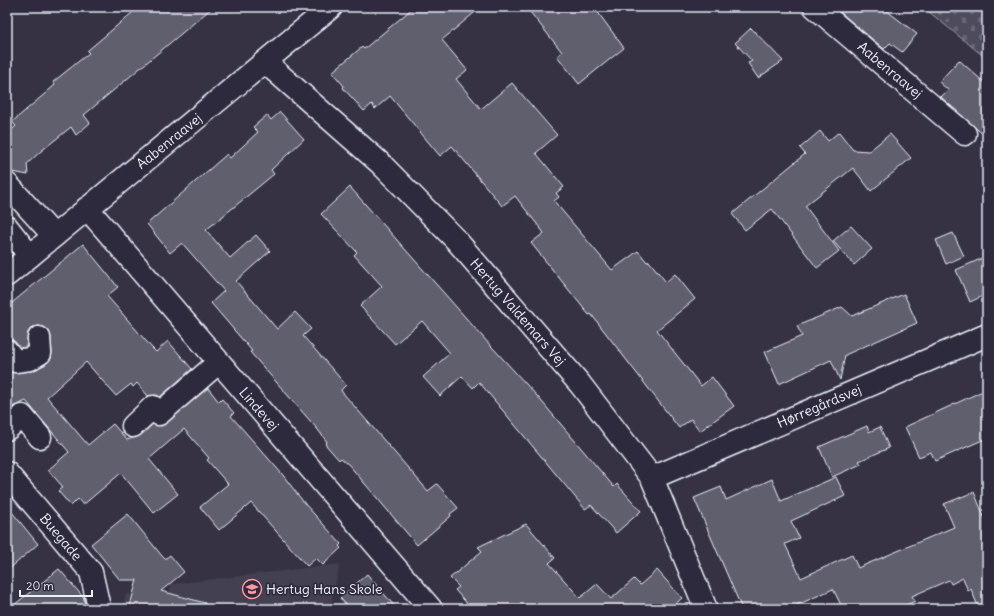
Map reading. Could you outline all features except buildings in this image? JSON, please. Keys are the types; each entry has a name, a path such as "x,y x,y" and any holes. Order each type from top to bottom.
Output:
{"street":[{"name":"Aabenraavej","path":"7,275 331,7"},
{"name":"Aabenraavej","path":"815,7 965,134"},
{"name":"Hertug Valdemars Vej","path":"266,62 380,163 456,240 580,384 652,478 706,609"},
{"path":"7,184 54,236"},
{"name":"Lindevej","path":"87,208 431,609"},
{"path":"7,227 30,256"},
{"name":"Hørregårdsvej","path":"652,478 987,334"},
{"path":"7,351 15,361 30,359 40,353 39,338"},
{"path":"133,426 153,407 159,414 219,362"},
{"path":"7,429 22,416 40,437"},
{"name":"Buegade","path":"7,473 91,572 98,604 97,609"}],"shaded area":[{"name":"Hertug Hans Skole","path":"340,564 330,609 122,609 126,594 167,600 172,584"}],"green space":[{"path":"923,7 987,7 987,59"}],"place":[{"name":"Hertug Hans Skole","path":"252,589"}]}
